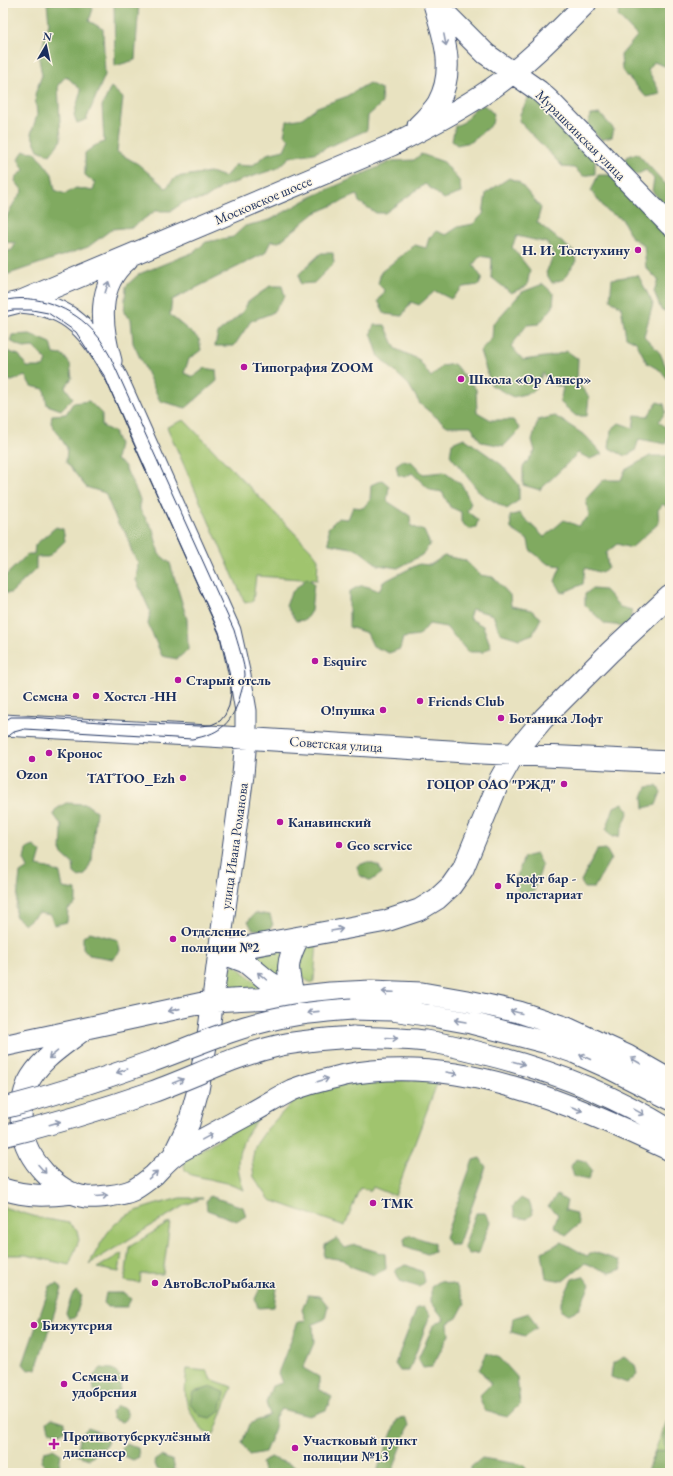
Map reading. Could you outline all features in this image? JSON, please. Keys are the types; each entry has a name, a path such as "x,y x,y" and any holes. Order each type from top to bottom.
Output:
{"main road":[{"name":"Мурашкинская улица","path":"434,3 486,54 539,91 549,100 670,225"},
{"name":"Мурашкинская улица","path":"410,136 438,104 448,74 445,38 434,3"},
{"name":"Московское шоссе","path":"11,304 134,255 410,136 490,90 536,53 586,3"},
{"path":"117,378 110,356 104,326 103,308 108,283 113,273 134,255"},
{"path":"11,304 34,303 52,308 69,316 81,326 96,344 117,378"},
{"name":"улица Ивана Романова","path":"117,378 230,631 245,704 246,738 243,775 212,1001 210,1029 198,1090 189,1123 173,1156"},
{"path":"219,952 386,921 419,910 437,900 451,886 463,869 500,779 514,754 544,718 610,652 670,596"},
{"name":"Советская улица","path":"3,725 670,762"},
{"path":"294,997 288,976 288,963 299,937"},
{"path":"219,952 245,962 268,981 294,997"},
{"path":"3,1046 212,1001 371,991 422,993 520,1012 566,1028 628,1056 670,1080"},
{"path":"3,1108 33,1101 244,1027 274,1019 311,1012 352,1009 392,1010 432,1016 471,1023 544,1042 574,1052 670,1099"},
{"path":"83,1030 38,1068 27,1085 21,1108 22,1130 27,1147 38,1165 54,1182 72,1193 88,1197 131,1191 152,1176 173,1156 292,1090 328,1078 357,1073 402,1069 442,1072 487,1079 536,1093 612,1122 670,1150"},
{"path":"3,1136 55,1124 152,1092 247,1054 278,1046 312,1040 353,1037 426,1041 472,1050 534,1067 567,1078 600,1092 670,1130"},
{"path":"3,1189 22,1194 49,1196 72,1193"}],"green space":[{"path":"47,3 89,3 93,9 89,21 103,29 105,75 86,120 77,123 74,115 81,90 66,76 58,85 61,140 50,155 38,150 31,134 37,115 35,94 42,75 39,59 49,23"},
{"path":"114,3 139,3 135,60 115,66"},
{"path":"625,3 647,3 647,6 652,9 658,8 658,3 670,3 670,16 664,22 670,28 670,68 654,62 648,70 661,94 646,97 622,70 621,55 637,36 618,16 619,9"},
{"path":"369,83 381,89 382,103 368,116 367,130 314,153 290,157 278,168 224,186 205,199 184,202 171,211 155,211 133,227 112,229 88,247 3,276 3,252 12,250 16,243 4,242 3,235 5,221 11,208 23,191 15,181 16,177 24,170 18,159 24,151 35,152 52,174 55,190 65,194 76,188 93,191 95,183 85,175 85,153 94,146 104,142 102,106 111,87 123,98 117,152 138,164 166,188 176,177 210,172 225,177 235,165 252,166 267,154 284,150 289,139 284,135 287,121 302,118 317,107 345,97"},
{"path":"530,95 543,99 550,117 562,123 571,138 584,145 595,160 595,174 583,176 574,168 563,167 519,121 520,114"},
{"path":"484,105 494,114 492,124 471,142 457,145 452,141 455,126 464,122 474,109"},
{"path":"600,114 614,129 612,137 601,140 587,125 591,115"},
{"path":"637,153 670,189 670,211 652,191 654,179 646,170 636,175 625,165 626,157"},
{"path":"421,154 444,162 460,182 461,193 444,199 425,184 385,213 376,213 359,202 357,195 315,213 279,242 271,241 265,253 172,300 170,315 199,339 201,350 189,359 184,373 193,377 205,368 216,370 217,381 186,408 160,401 133,343 131,319 124,313 126,286 139,274 194,252 206,242 233,237 245,226 270,220 311,197 392,161 414,160"},
{"path":"598,175 611,175 636,205 647,206 670,230 670,312 661,310 654,291 658,280 646,268 644,245 632,238 622,219 607,211 591,191"},
{"path":"509,178 519,182 541,208 537,222 574,252 576,261 564,279 552,283 546,273 554,254 547,243 517,236 512,247 530,270 527,286 511,293 491,277 492,258 480,256 473,265 482,278 479,285 463,287 451,299 435,291 419,305 411,302 402,316 385,314 378,301 385,291 378,284 381,272 415,245 426,248 429,238 436,231 446,235 458,227 473,224 483,214 486,193"},
{"path":"321,253 333,253 334,263 314,283 300,284 299,274"},
{"path":"638,275 653,304 644,336 660,353 666,367 670,369 670,382 661,371 647,363 636,342 626,337 621,307 610,300 612,279"},
{"path":"543,284 554,294 553,307 539,324 527,325 511,346 523,360 552,356 567,351 578,359 577,382 589,397 587,416 576,416 560,402 563,387 551,384 543,373 533,392 513,397 491,385 480,351 492,338 493,324 522,292"},
{"path":"270,286 282,286 285,296 272,313 251,321 234,346 215,346 218,333 242,313 248,302"},
{"path":"374,325 385,325 396,349 418,359 431,377 442,366 454,364 476,389 477,412 491,420 513,420 520,429 504,446 481,442 471,426 447,426 420,404 409,385 379,357 371,333"},
{"path":"30,334 51,343 54,354 63,355 70,364 72,378 65,387 73,398 61,410 47,405 44,389 31,386 25,376 12,381 3,379 3,350 19,355 27,367 43,367 47,361 33,347 24,348 10,341 12,335"},
{"path":"89,401 102,414 102,426 114,432 119,444 116,460 124,465 140,499 140,510 153,529 159,554 170,563 187,619 188,650 177,659 162,656 148,624 150,611 136,580 138,562 132,553 126,533 118,524 105,493 86,487 66,462 67,448 51,423 52,415 66,414 73,403"},
{"path":"657,402 664,404 666,412 659,421 668,430 666,444 639,439 635,451 625,456 609,448 611,430 619,423 633,428 635,415 648,416"},
{"path":"555,416 586,436 602,454 590,459 578,453 540,490 523,485 523,467 535,451 532,440 538,420"},
{"path":"184,420 312,551 318,559 317,580 256,576 253,601 245,603 167,427"},
{"path":"464,438 502,465 519,485 519,500 507,509 480,493 450,455 452,443"},
{"path":"650,456 670,456 670,510 663,504 658,510 659,523 631,548 617,544 606,553 608,567 602,573 585,568 583,584 562,593 555,581 561,566 548,564 530,550 528,540 511,529 510,516 519,513 544,537 564,520 578,526 589,516 586,499 603,480 621,480 625,470"},
{"path":"403,460 412,462 423,474 444,472 462,485 471,503 467,511 478,520 476,527 469,529 461,522 461,512 450,507 442,492 430,490 412,473 405,477 398,475 396,465"},
{"path":"382,480 389,486 387,501 410,516 411,526 424,531 430,544 422,555 398,568 378,565 357,549 329,544 328,528 338,518 348,519 353,507 363,508 370,500 371,485"},
{"path":"56,527 63,529 65,541 48,557 36,557 36,569 11,593 3,593 3,578 28,554 34,554 35,545"},
{"path":"444,556 465,560 480,575 493,577 510,595 511,606 531,610 541,618 533,634 519,639 500,633 493,615 472,609 469,618 483,626 491,647 483,652 468,652 446,627 429,624 419,636 403,638 400,649 389,653 373,646 367,633 349,627 349,592 360,586 370,587 379,591 383,582 419,564 430,565"},
{"path":"307,578 314,583 311,611 305,620 296,621 286,606 291,593"},
{"path":"592,589 605,590 620,607 632,610 630,621 624,626 605,624 585,605 585,594"},
{"path":"657,786 661,792 656,805 644,808 643,797 647,787"},
{"path":"66,803 86,804 96,811 92,860 85,875 79,877 74,873 73,864 61,853 62,826 54,815 55,810"},
{"path":"623,803 629,811 619,836 612,837 606,830 614,807"},
{"path":"34,846 41,852 37,866 48,868 60,873 63,888 76,890 76,903 68,909 67,922 54,925 51,915 38,913 25,924 15,916 20,873 28,868 24,860 26,849"},
{"path":"606,849 611,858 594,888 584,888 581,881 597,850"},
{"path":"536,854 542,866 534,891 522,896 514,884 524,857"},
{"path":"367,862 379,866 382,873 371,881 359,875 357,866"},
{"path":"255,913 270,915 273,925 267,931 252,929 248,921"},
{"path":"90,932 118,940 120,951 113,959 89,955 83,948 83,937"},
{"path":"317,943 313,983 306,980 301,975 299,963 304,950"},
{"path":"283,949 283,981 273,976 251,953"},
{"path":"234,964 265,990 226,992 229,970"},
{"path":"398,1080 438,1081 395,1196 373,1187 371,1191 360,1187 345,1226 270,1200 254,1177 252,1161 255,1146 267,1129 300,1094 352,1083"},
{"path":"264,1111 250,1130 241,1148 238,1167 244,1190 226,1183 191,1175 185,1170 184,1165 186,1159"},
{"path":"480,1158 486,1167 458,1245 450,1245 445,1237 473,1160"},
{"path":"576,1159 585,1161 592,1170 588,1180 574,1177 571,1166"},
{"path":"557,1195 567,1201 565,1210 575,1213 579,1224 566,1235 554,1226 558,1214 548,1207"},
{"path":"210,1196 243,1207 246,1216 237,1221 207,1210 206,1201"},
{"path":"180,1198 203,1198 185,1205 89,1264 107,1233 121,1219 136,1211"},
{"path":"521,1198 530,1203 533,1214 527,1219 515,1217 513,1206"},
{"path":"3,1207 40,1218 69,1223 77,1231 79,1240 69,1265 26,1255 3,1255"},
{"path":"476,1213 485,1213 490,1222 479,1253 469,1254 464,1247"},
{"path":"170,1222 163,1274 141,1274 140,1283 125,1281 129,1247"},
{"path":"409,1235 434,1243 434,1251 427,1254 405,1246 404,1239"},
{"path":"337,1238 345,1248 355,1245 385,1254 386,1269 374,1275 350,1266 344,1260 324,1257 325,1245"},
{"path":"562,1242 587,1256 594,1252 620,1261 622,1269 610,1273 585,1263 563,1281 546,1278 542,1252"},
{"path":"122,1253 119,1272 97,1268"},
{"path":"406,1265 423,1272 425,1282 419,1287 400,1281 395,1270"},
{"path":"583,1276 590,1285 579,1309 569,1314 561,1311 561,1302 572,1279"},
{"path":"271,1281 277,1289 274,1307 258,1308 255,1299 262,1284"},
{"path":"440,1281 456,1285 465,1303 457,1318 448,1323 449,1335 432,1367 423,1368 418,1359 433,1326 444,1319 431,1302 431,1287"},
{"path":"58,1284 62,1289 36,1369 28,1370 23,1364 50,1286"},
{"path":"76,1291 82,1296 75,1318 69,1319 66,1313 72,1295"},
{"path":"106,1293 124,1293 131,1299 127,1307 108,1307 104,1303"},
{"path":"308,1295 320,1296 328,1306 325,1319 313,1324 314,1343 303,1368 319,1377 319,1389 332,1397 326,1410 309,1416 281,1409 275,1417 275,1428 265,1452 249,1455 242,1443 249,1424 270,1415 266,1403 272,1386 282,1383 278,1373 298,1322 306,1321 302,1310"},
{"path":"424,1307 430,1315 409,1371 400,1371 395,1364 417,1308"},
{"path":"529,1313 537,1328 525,1336 511,1332 513,1318"},
{"path":"487,1353 500,1358 517,1377 520,1404 507,1417 485,1411 479,1396 491,1384 479,1369"},
{"path":"624,1357 635,1365 637,1374 627,1383 611,1377 613,1363"},
{"path":"101,1368 112,1369 122,1378 119,1393 110,1397 94,1391 92,1377"},
{"path":"187,1369 207,1371 211,1379 232,1387 214,1434 204,1432 189,1409 185,1388"},
{"path":"212,1387 225,1393 220,1411 211,1418 200,1416 190,1403 193,1392"},
{"path":"117,1406 126,1409 128,1417 122,1422 113,1419 111,1412"},
{"path":"670,1413 670,1473 646,1473"},
{"path":"404,1417 409,1425 392,1473 376,1473 397,1420"},
{"path":"670,1417 670,1473 648,1473 655,1452 665,1450 663,1436"},
{"path":"52,1418 65,1422 65,1430 60,1434 49,1430 47,1422"},
{"path":"88,1428 108,1435 107,1445 90,1459 77,1455 81,1434"},
{"path":"126,1444 138,1448 139,1457 133,1460 124,1456 122,1449"},
{"path":"53,1449 61,1454 59,1467 48,1469 41,1462 44,1451"},
{"path":"161,1456 173,1461 175,1470 167,1473 157,1469 154,1461"},
{"path":"270,1457 313,1473 267,1473 263,1471 261,1463"},
{"path":"482,1458 524,1465 528,1473 471,1473 471,1467"}],"tram line":[{"path":"3,301 28,299 53,304 76,316 86,324 101,341 110,356 234,630 245,671 239,700 232,716 222,727 201,737 192,739 25,729 14,732 3,740"},
{"path":"3,312 13,310 32,310 48,313 76,332 105,377 219,632 231,681 229,706 225,715 220,721 211,725 200,726 115,723 29,717 11,717 3,722"}],"railway":[{"path":"3,22 6,3"}],"place":[{"name":"Н. И. Толстухину","path":"638,250"},
{"name":"Типография ZOOM","path":"244,367"},
{"name":"Школа «Ор Авнер»","path":"461,379"},
{"name":"Esquire","path":"315,661"},
{"name":"Старый отель","path":"178,680"},
{"name":"Семена","path":"76,696"},
{"name":"Хостел -НН","path":"96,696"},
{"name":"Friends Club","path":"420,701"},
{"name":"О!пушка","path":"383,710"},
{"name":"Ботаника Лофт","path":"501,718"},
{"name":"Кронос","path":"49,753"},
{"name":"Ozon","path":"32,759"},
{"name":"TATTOO_Ezh","path":"183,778"},
{"name":"ГОЦОР ОАО \"РЖД\"","path":"564,784"},
{"name":"Канавинский","path":"280,822"},
{"name":"Geo service","path":"339,845"},
{"name":"Крафт бар - пролетариат","path":"498,886"},
{"name":"Отделение полиции №2","path":"173,939"},
{"name":"ТМК","path":"373,1203"},
{"name":"АвтоВелоРыбалка","path":"155,1283"},
{"name":"Бижутерия","path":"34,1325"},
{"name":"Семена и удобрения","path":"64,1384"},
{"name":"Противотуберкулёзный диспансер","path":"54,1444"},
{"name":"Участковый пункт полиции №13","path":"295,1448"}]}
